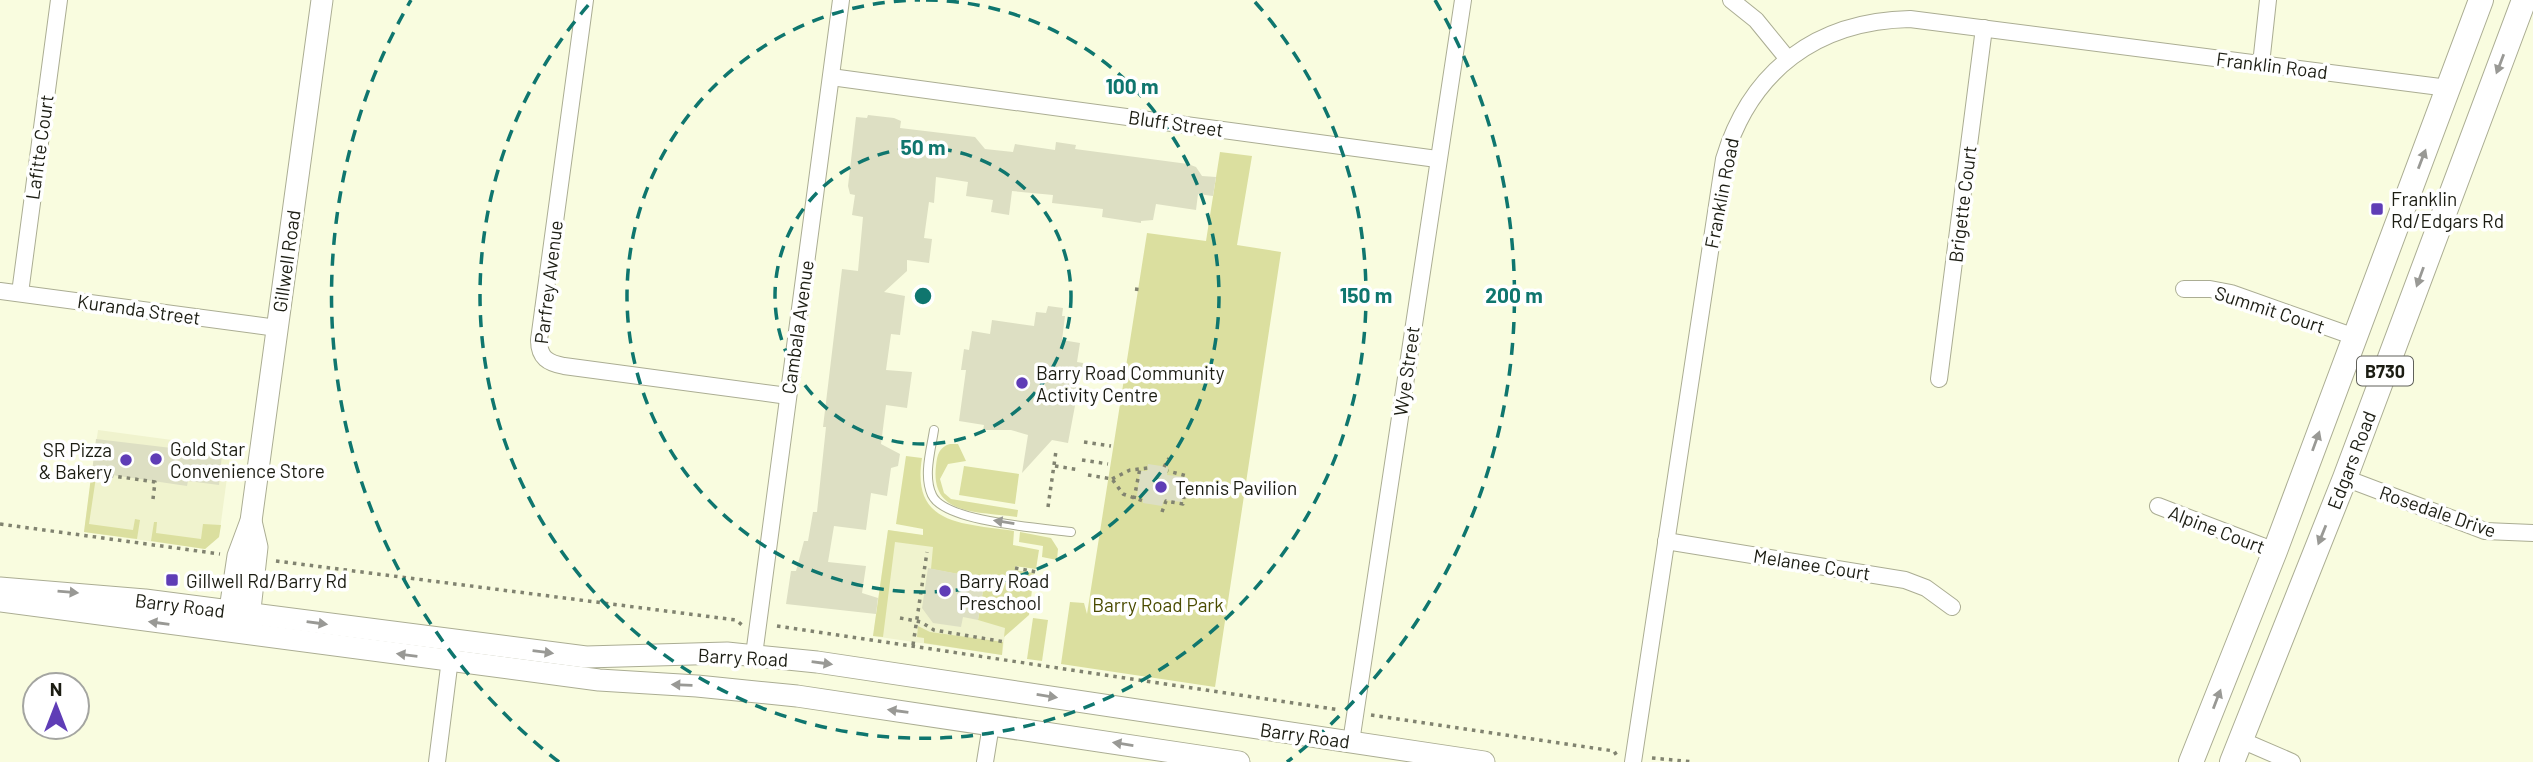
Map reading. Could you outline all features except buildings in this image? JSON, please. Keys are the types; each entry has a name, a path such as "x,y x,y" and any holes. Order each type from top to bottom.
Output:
{"main road":[{"name":"Edgars Road","path":"2191,762 2275,551 2481,0"},
{"name":"Edgars Road","path":"2236,751 2344,478 2524,0"}],"street":[{"name":"Lafitte Court","path":"20,293 59,0"},
{"name":"Gillwell Road","path":"238,623 322,0"},
{"name":"Parfrey Avenue","path":"585,0 539,340 540,354 547,361 564,366 788,396"},
{"name":"Cambala Avenue","path":"754,655 841,0"},
{"name":"Wye Street","path":"1351,742 1463,0"},
{"path":"1731,0 1756,20 1787,58"},
{"path":"2261,64 2268,0"},
{"name":"Franklin Road","path":"1633,760 1724,159 1743,110 1787,58 1814,41 1841,30 1888,20 1984,28 2448,88"},
{"name":"Brigette Court","path":"1940,379 1984,28"},
{"name":"Bluff Street","path":"831,77 1437,159"},
{"name":"Summit Court","path":"2184,289 2210,289 2231,293 2355,337"},
{"name":"Kuranda Street","path":"0,291 277,328"},
{"name":"Rosedale Drive","path":"2344,478 2485,531 2533,533"},
{"name":"Alpine Court","path":"2158,506 2275,551"},
{"name":"Melanee Court","path":"1666,541 1905,580 1926,588 1952,607"},
{"name":"Barry Road","path":"0,588 93,594 238,623"},
{"name":"Barry Road","path":"0,601 238,623 451,651 598,680 750,690 1235,762"},
{"path":"437,762 451,651"},
{"name":"Barry Road","path":"451,651 586,657 754,655 1484,762"},
{"path":"750,690 754,655"},
{"path":"985,762 991,724"},
{"path":"2236,751 2292,762"}],"lane":[{"path":"934,430 928,478 932,497 939,506 960,515 1071,532"}],"path":[{"path":"1135,289 1143,290"},
{"path":"1084,442 1111,446"},
{"path":"1048,507 1056,451"},
{"path":"1162,512 1166,501 1183,504 1186,485 1187,476 1166,469 1169,458"},
{"path":"1082,460 1108,464"},
{"path":"1054,466 1080,470"},
{"path":"1134,499 1139,468"},
{"path":"1088,475 1112,479 1139,468 1148,468"},
{"path":"93,473 155,482 153,499"},
{"path":"1112,479 1123,494 1143,501"},
{"path":"0,524 736,620 741,625 773,628 778,625 1614,751 1616,755 1633,760 1649,760 1655,756 1695,762"},
{"path":"913,645 927,552"},
{"path":"1015,568 1037,572"},
{"path":"900,618 916,621 934,630 1005,642"}],"shaded area":[{"path":"98,430 231,448 219,537 205,549 84,532"},
{"name":"Barry Road Preschool","path":"888,530 1017,550 1002,655 873,636"}],"green space":[{"name":"Barry Road Park","path":"1220,152 1252,156 1237,245 1281,252 1215,687 1061,664 1070,602 1084,603 1087,614 1147,233 1206,241"},
{"path":"950,444 958,444 966,461 948,464 940,479 944,493 951,499 1018,510 1017,517 973,512 949,503 941,495 936,483 937,458 941,449"},
{"path":"906,456 922,458 921,480 925,497 933,509 960,522 1014,531 1013,545 1039,550 1036,569 1015,566 1015,570 1034,573 1029,615 1004,637 1005,628 978,620 985,579 931,569 933,547 895,542 883,637 873,636 888,530 923,535 923,529 896,524"},
{"path":"964,466 1019,474 1015,504 959,495"},
{"path":"91,477 96,477 89,524 133,530 135,519 140,520 137,539 84,532"},
{"path":"154,522 157,522 156,533 201,539 203,524 221,525 219,537 205,549 151,541"},
{"path":"1020,532 1051,538 1058,549 1057,560 1042,557 1043,546 1019,542"},
{"path":"1033,618 1048,620 1042,661 1027,659"},
{"path":"918,626 930,632 1003,642 1002,655 924,643 924,638 917,637"}],"place":[{"name":"Franklin Rd/Edgars Rd","path":"2377,209"},
{"name":"Barry Road Community Activity Centre","path":"1022,383"},
{"name":"Gold Star Convenience Store","path":"156,459"},
{"name":"SR Pizza & Bakery","path":"126,460"},
{"name":"Tennis Pavilion","path":"1161,487"},
{"name":"Gillwell Rd/Barry Rd","path":"172,580"},
{"name":"Barry Road Preschool","path":"945,591"}]}
